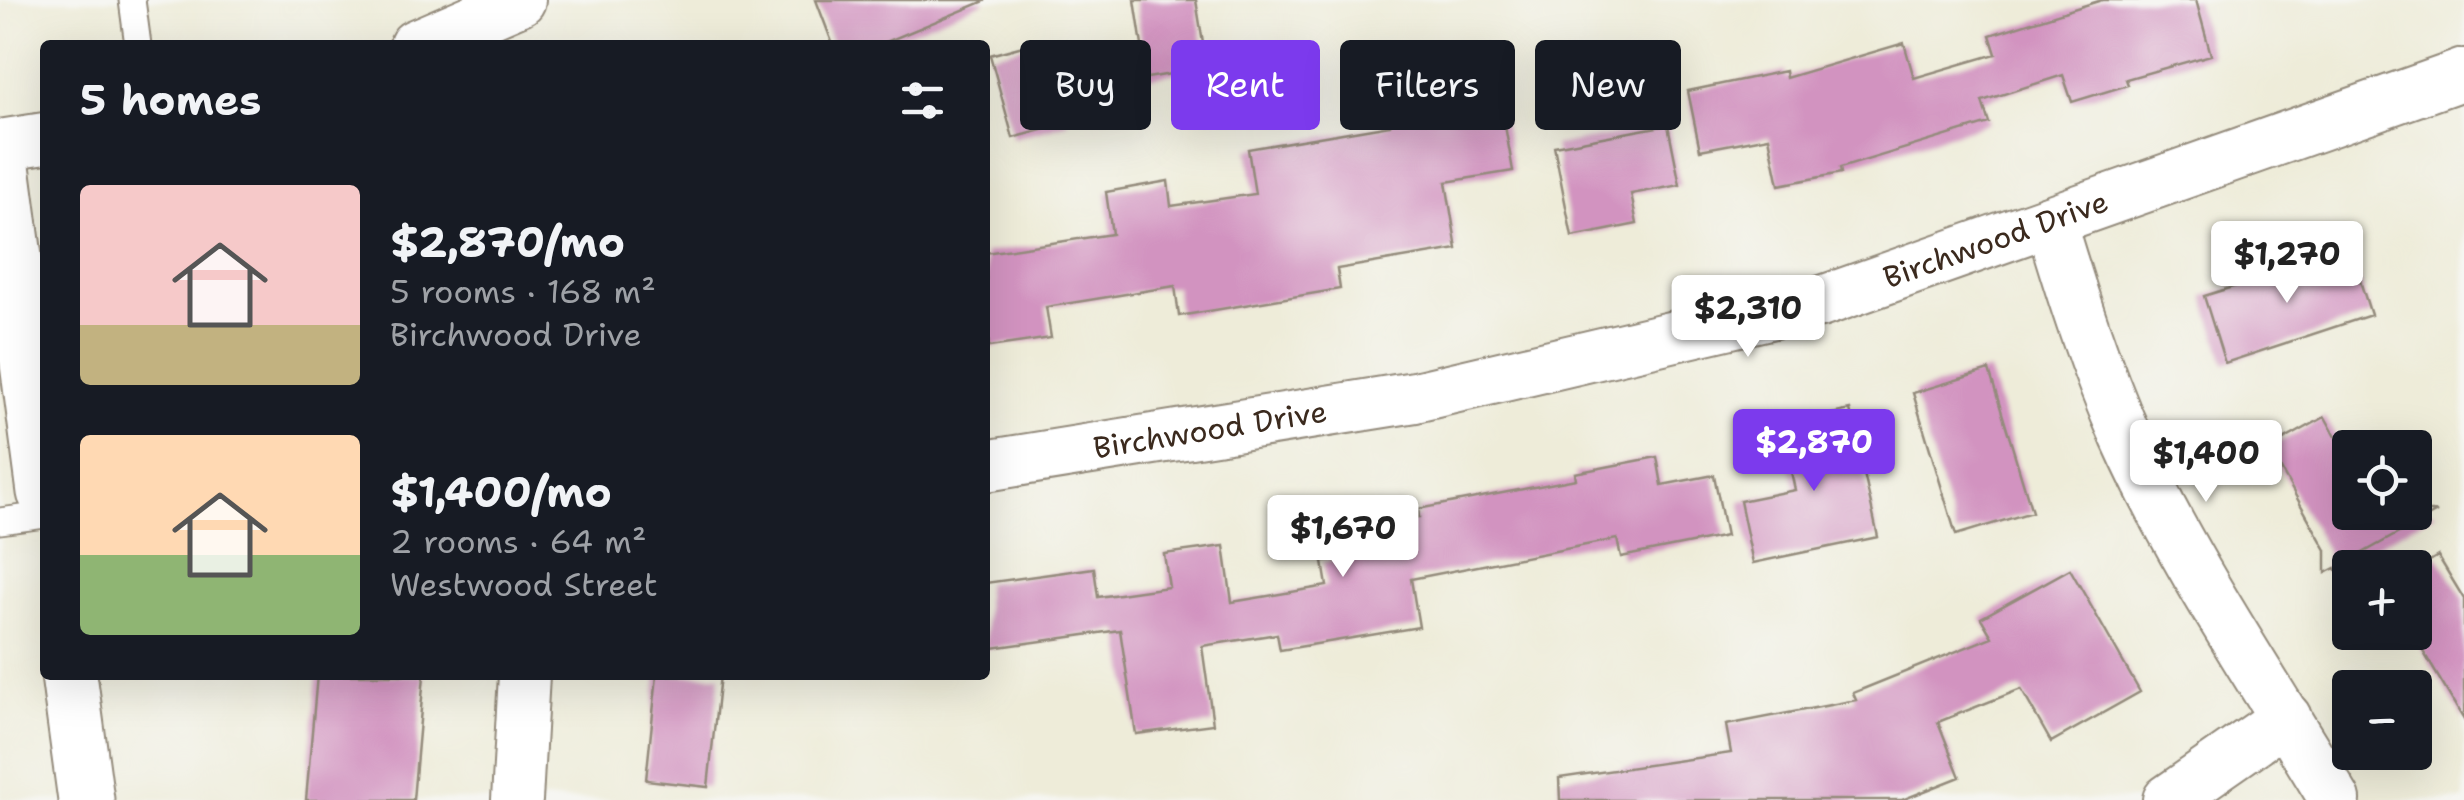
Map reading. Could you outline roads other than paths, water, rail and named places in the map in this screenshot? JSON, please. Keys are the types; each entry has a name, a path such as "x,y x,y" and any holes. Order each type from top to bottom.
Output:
{"street":[{"path":"428,40 498,14"},
{"name":"Birchwood Drive","path":"990,465 1415,398 1820,302 2464,74"},
{"path":"40,139 0,148 40,454"},
{"path":"2050,222 2083,332 2127,438 2180,541 2335,800"},
{"path":"70,680 86,800"},
{"path":"516,800 524,680"},
{"path":"2168,800 2286,718"}],"lane":[{"path":"132,0 137,40"},
{"path":"0,522 40,516"}]}
